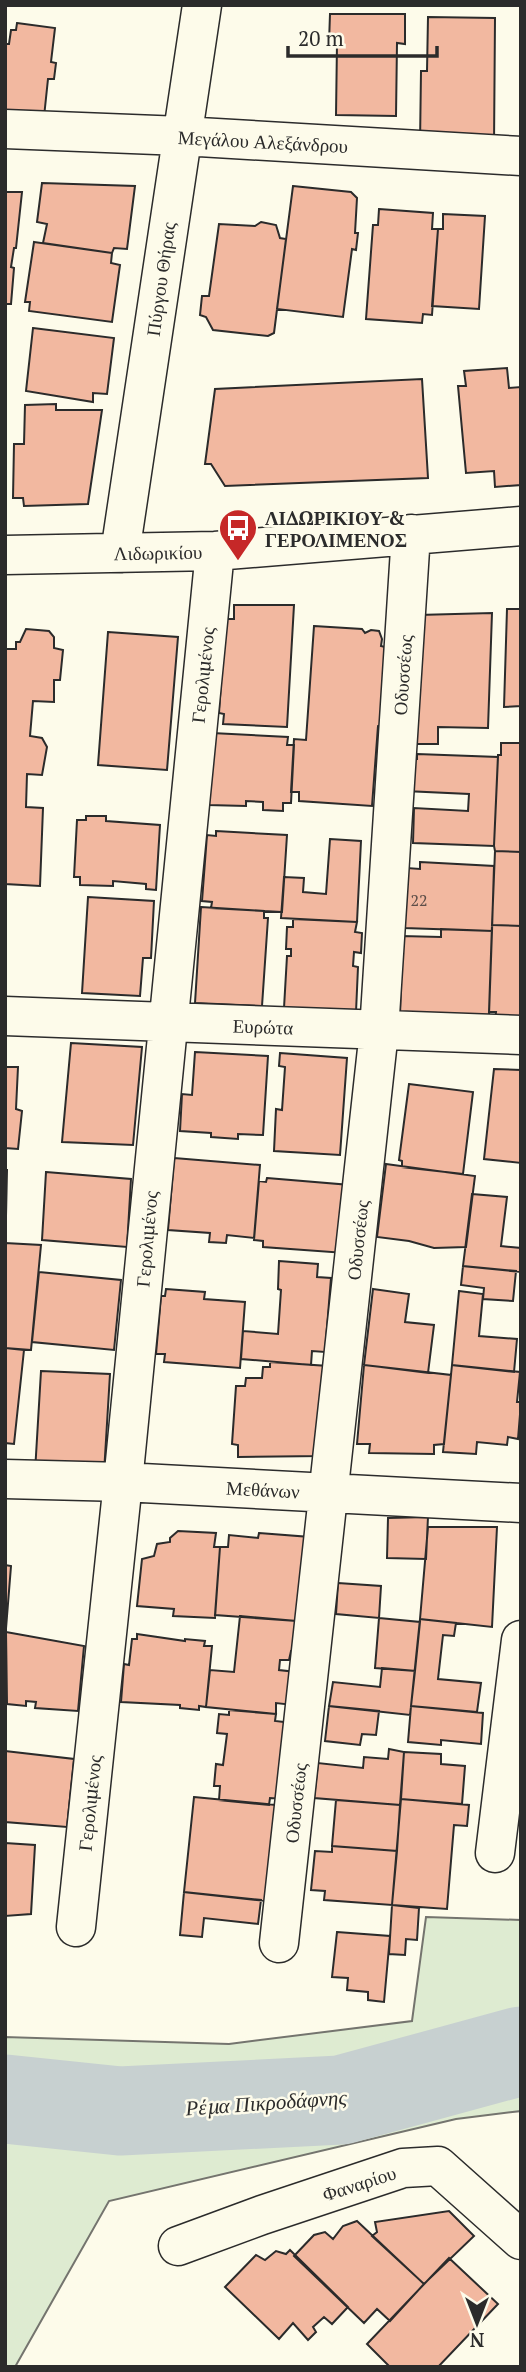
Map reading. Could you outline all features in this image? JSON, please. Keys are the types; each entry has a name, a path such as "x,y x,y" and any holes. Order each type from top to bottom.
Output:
{"street":[{"name":"Πύργου Θήρας","path":"120,553 202,5"},
{"name":"Μεγάλου Αλεξάνδρου","path":"5,129 181,136 521,156"},
{"name":"Λιδωρικίου","path":"5,555 215,551 521,526"},
{"name":"Οδυσσέως","path":"279,1943 379,1031 411,534"},
{"name":"Γερολιμένος","path":"76,1927 215,551"},
{"name":"Ευρώτα","path":"5,1016 521,1035"},
{"name":"Μεθάνων","path":"5,1479 123,1482 521,1503"},
{"path":"495,1853 521,1640"},
{"name":"Φαναρίου","path":"178,2246 403,2168 438,2166 521,2240"}],"green space":[{"path":"426,1917 521,1920 521,2111 456,2119 109,2201 15,2367 5,2367 5,2037 229,2044 412,2021"}],"building":[{"path":"330,14 405,14 405,44 397,43 396,116 336,115 337,43 329,43"},
{"path":"428,17 495,18 494,145 420,144 421,71 427,71"},
{"path":"17,23 55,28 51,62 56,63 54,79 48,79 44,117 5,112 5,44 9,44 11,30 16,30"},
{"path":"42,183 135,186 127,249 114,248 112,253 43,243 47,224 37,222"},
{"path":"293,186 351,192 357,198 356,250 352,249 343,317 277,309"},
{"path":"5,192 22,192 16,248 11,267 14,268 11,304 5,304"},
{"path":"379,209 433,213 432,229 438,229 432,315 423,314 422,323 366,319 373,225 378,225"},
{"path":"443,214 485,216 479,309 432,306 438,229 443,229"},
{"path":"261,222 276,225 280,238 286,239 274,333 268,336 213,330 206,317 200,315 202,296 209,296 219,224 255,226"},
{"path":"34,242 112,253 111,263 120,265 112,322 29,311 30,302 25,302"},
{"path":"33,328 114,338 107,394 93,393 93,402 26,391"},
{"path":"507,368 509,388 521,387 521,485 495,487 494,471 466,473 458,386 466,386 464,371"},
{"path":"422,379 428,478 225,486 211,464 205,464 215,389"},
{"path":"56,404 56,410 102,410 88,504 24,506 23,498 13,498 14,444 24,444 25,405"},
{"path":"234,605 294,605 287,727 223,724 224,714 219,713 225,619 234,619"},
{"path":"507,609 521,609 521,706 504,707"},
{"path":"492,613 488,728 438,727 438,744 417,744 418,615"},
{"path":"314,626 362,629 365,633 371,630 379,631 381,646 385,647 383,725 378,726 372,806 299,801 299,792 291,792 294,739 306,740"},
{"path":"26,629 49,631 54,637 54,648 63,650 60,680 54,680 54,702 33,701 30,736 42,738 47,747 42,775 27,774 26,807 43,808 40,886 5,884 5,649 16,649 16,642 20,642"},
{"path":"108,632 178,637 167,770 98,765"},
{"path":"212,733 288,737 287,745 294,745 291,803 283,803 283,811 263,810 263,802 246,801 246,806 208,805"},
{"path":"501,743 521,743 521,852 495,851 494,846 498,755 501,755"},
{"path":"417,754 498,757 494,846 413,843 414,808 468,811 469,794 405,791 406,759 417,759"},
{"path":"86,816 106,816 106,821 160,825 156,890 146,889 146,884 113,881 113,886 80,885 80,877 74,877 77,820 86,820"},
{"path":"216,831 287,835 282,912 211,908 212,902 202,901 207,835 216,836"},
{"path":"330,839 361,841 357,922 281,918 284,877 304,878 303,892 326,894"},
{"path":"495,851 521,852 521,926 492,925"},
{"path":"420,862 494,866 492,931 404,928 407,868 420,869"},
{"path":"88,897 154,901 151,958 143,958 140,996 82,993"},
{"path":"201,907 264,911 264,918 268,918 262,1006 195,1003"},
{"path":"293,919 357,922 355,932 362,933 361,953 354,952 353,966 358,967 356,1012 284,1008 287,956 291,956 291,949 286,949 287,927 293,927"},
{"path":"492,925 521,926 521,1021 495,1020 496,1012 489,1012"},
{"path":"441,929 492,931 489,1015 400,1018 402,936 441,937"},
{"path":"71,1043 142,1047 133,1145 62,1142"},
{"path":"195,1052 268,1056 263,1135 238,1134 238,1139 211,1137 211,1133 180,1131 182,1094 192,1095"},
{"path":"280,1053 347,1058 340,1155 274,1151 276,1109 282,1110 285,1067 279,1066"},
{"path":"5,1067 18,1067 16,1109 22,1111 18,1149 5,1148"},
{"path":"494,1069 521,1070 521,1163 484,1159"},
{"path":"409,1084 473,1092 463,1174 402,1167 402,1161 399,1160"},
{"path":"174,1158 260,1165 254,1238 227,1235 226,1243 209,1242 210,1233 168,1230"},
{"path":"386,1164 475,1176 466,1247 434,1248 409,1241 377,1237"},
{"path":"7,1170 6,1216 5,1216"},
{"path":"46,1172 131,1179 127,1247 42,1240"},
{"path":"267,1178 350,1185 345,1253 263,1247 263,1241 254,1240 259,1181 266,1182"},
{"path":"472,1194 507,1197 501,1246 521,1248 521,1272 463,1266"},
{"path":"5,1243 41,1245 31,1350 5,1348"},
{"path":"279,1261 318,1264 317,1277 331,1278 325,1352 312,1351 311,1365 241,1359 243,1331 278,1334 281,1290 278,1289"},
{"path":"463,1266 516,1271 513,1301 483,1299 484,1288 461,1285"},
{"path":"39,1272 121,1280 114,1350 32,1342"},
{"path":"166,1289 205,1292 204,1299 245,1302 240,1368 164,1362 165,1354 156,1354 161,1296 165,1296"},
{"path":"373,1289 409,1294 405,1322 434,1325 428,1373 364,1365"},
{"path":"459,1291 483,1294 479,1336 517,1339 514,1372 452,1365"},
{"path":"5,1348 24,1350 14,1444 5,1443"},
{"path":"270,1362 328,1366 322,1456 238,1457 238,1445 232,1444 236,1386 245,1386 246,1378 262,1378 263,1367 270,1367"},
{"path":"364,1365 451,1375 444,1444 434,1445 434,1454 369,1453 370,1444 357,1444"},
{"path":"452,1365 520,1372 517,1402 521,1402 518,1439 508,1437 507,1445 477,1442 476,1454 443,1452"},
{"path":"41,1371 110,1374 104,1473 35,1472"},
{"path":"428,1517 426,1559 387,1558 388,1518"},
{"path":"428,1527 497,1527 492,1627 420,1619"},
{"path":"178,1531 216,1533 214,1547 220,1547 215,1618 173,1616 174,1609 137,1606 142,1559 154,1556 157,1544 170,1542 170,1538"},
{"path":"259,1533 310,1537 296,1621 215,1615 220,1547 228,1547 229,1535 258,1538"},
{"path":"5,1565 11,1566 5,1641"},
{"path":"338,1583 381,1586 379,1618 336,1614"},
{"path":"240,1616 296,1621 298,1652 291,1651 289,1660 280,1660 279,1670 296,1672 293,1705 276,1703 276,1714 206,1707 210,1670 234,1672"},
{"path":"379,1618 420,1622 415,1671 375,1668"},
{"path":"420,1619 456,1623 454,1636 443,1635 438,1679 481,1683 477,1712 411,1706"},
{"path":"6,1632 84,1646 78,1711 35,1708 36,1702 26,1701 26,1706 7,1704"},
{"path":"137,1634 205,1641 204,1646 212,1646 206,1707 199,1706 199,1710 180,1708 180,1705 121,1702 124,1664 129,1665 132,1639 137,1639"},
{"path":"382,1668 415,1671 410,1715 329,1706 333,1682 380,1687"},
{"path":"329,1706 379,1711 376,1735 362,1734 360,1745 325,1741"},
{"path":"411,1706 483,1713 481,1744 441,1740 441,1745 408,1742"},
{"path":"229,1710 276,1714 275,1721 292,1723 285,1799 270,1798 269,1805 219,1800 220,1786 214,1786 216,1764 223,1765 227,1734 217,1733 219,1714 229,1715"},
{"path":"389,1749 404,1752 400,1805 314,1798 318,1763 363,1768 364,1757 388,1759"},
{"path":"5,1751 74,1759 67,1827 5,1822"},
{"path":"404,1752 441,1754 441,1764 465,1766 462,1804 401,1799"},
{"path":"194,1797 276,1805 266,1901 184,1892"},
{"path":"401,1799 469,1805 467,1826 454,1825 447,1909 392,1905"},
{"path":"336,1800 400,1805 397,1851 332,1846"},
{"path":"5,1843 35,1845 31,1914 5,1916"},
{"path":"332,1846 397,1851 392,1905 324,1900 325,1891 311,1890 315,1851 332,1852"},
{"path":"184,1892 261,1900 258,1924 204,1918 202,1937 180,1935"},
{"path":"392,1905 419,1908 417,1940 406,1939 405,1955 389,1954"},
{"path":"337,1932 390,1936 384,2002 368,2000 368,1992 347,1990 348,1978 332,1977"},
{"path":"449,2211 474,2236 424,2284 372,2236 377,2232 375,2222"},
{"path":"357,2221 424,2284 390,2321 377,2309 364,2323 294,2256 314,2235 325,2232 333,2239 343,2226"},
{"path":"290,2250 348,2307 332,2324 324,2317 313,2327 316,2332 308,2340 293,2323 279,2339 225,2287 256,2255 265,2260 276,2251 286,2254"},
{"path":"449,2258 498,2304 438,2367 390,2367 367,2344"}],"waterway":[{"name":"Ρέμα Πικροδάφνης","path":"5,2099 120,2111 341,2100 521,2051"}],"place":[{"name":"ΛΙΔΩΡΙΚΙΟΥ & ΓΕΡΟΛΙΜΕΝΟΣ","path":"238,562"}]}
